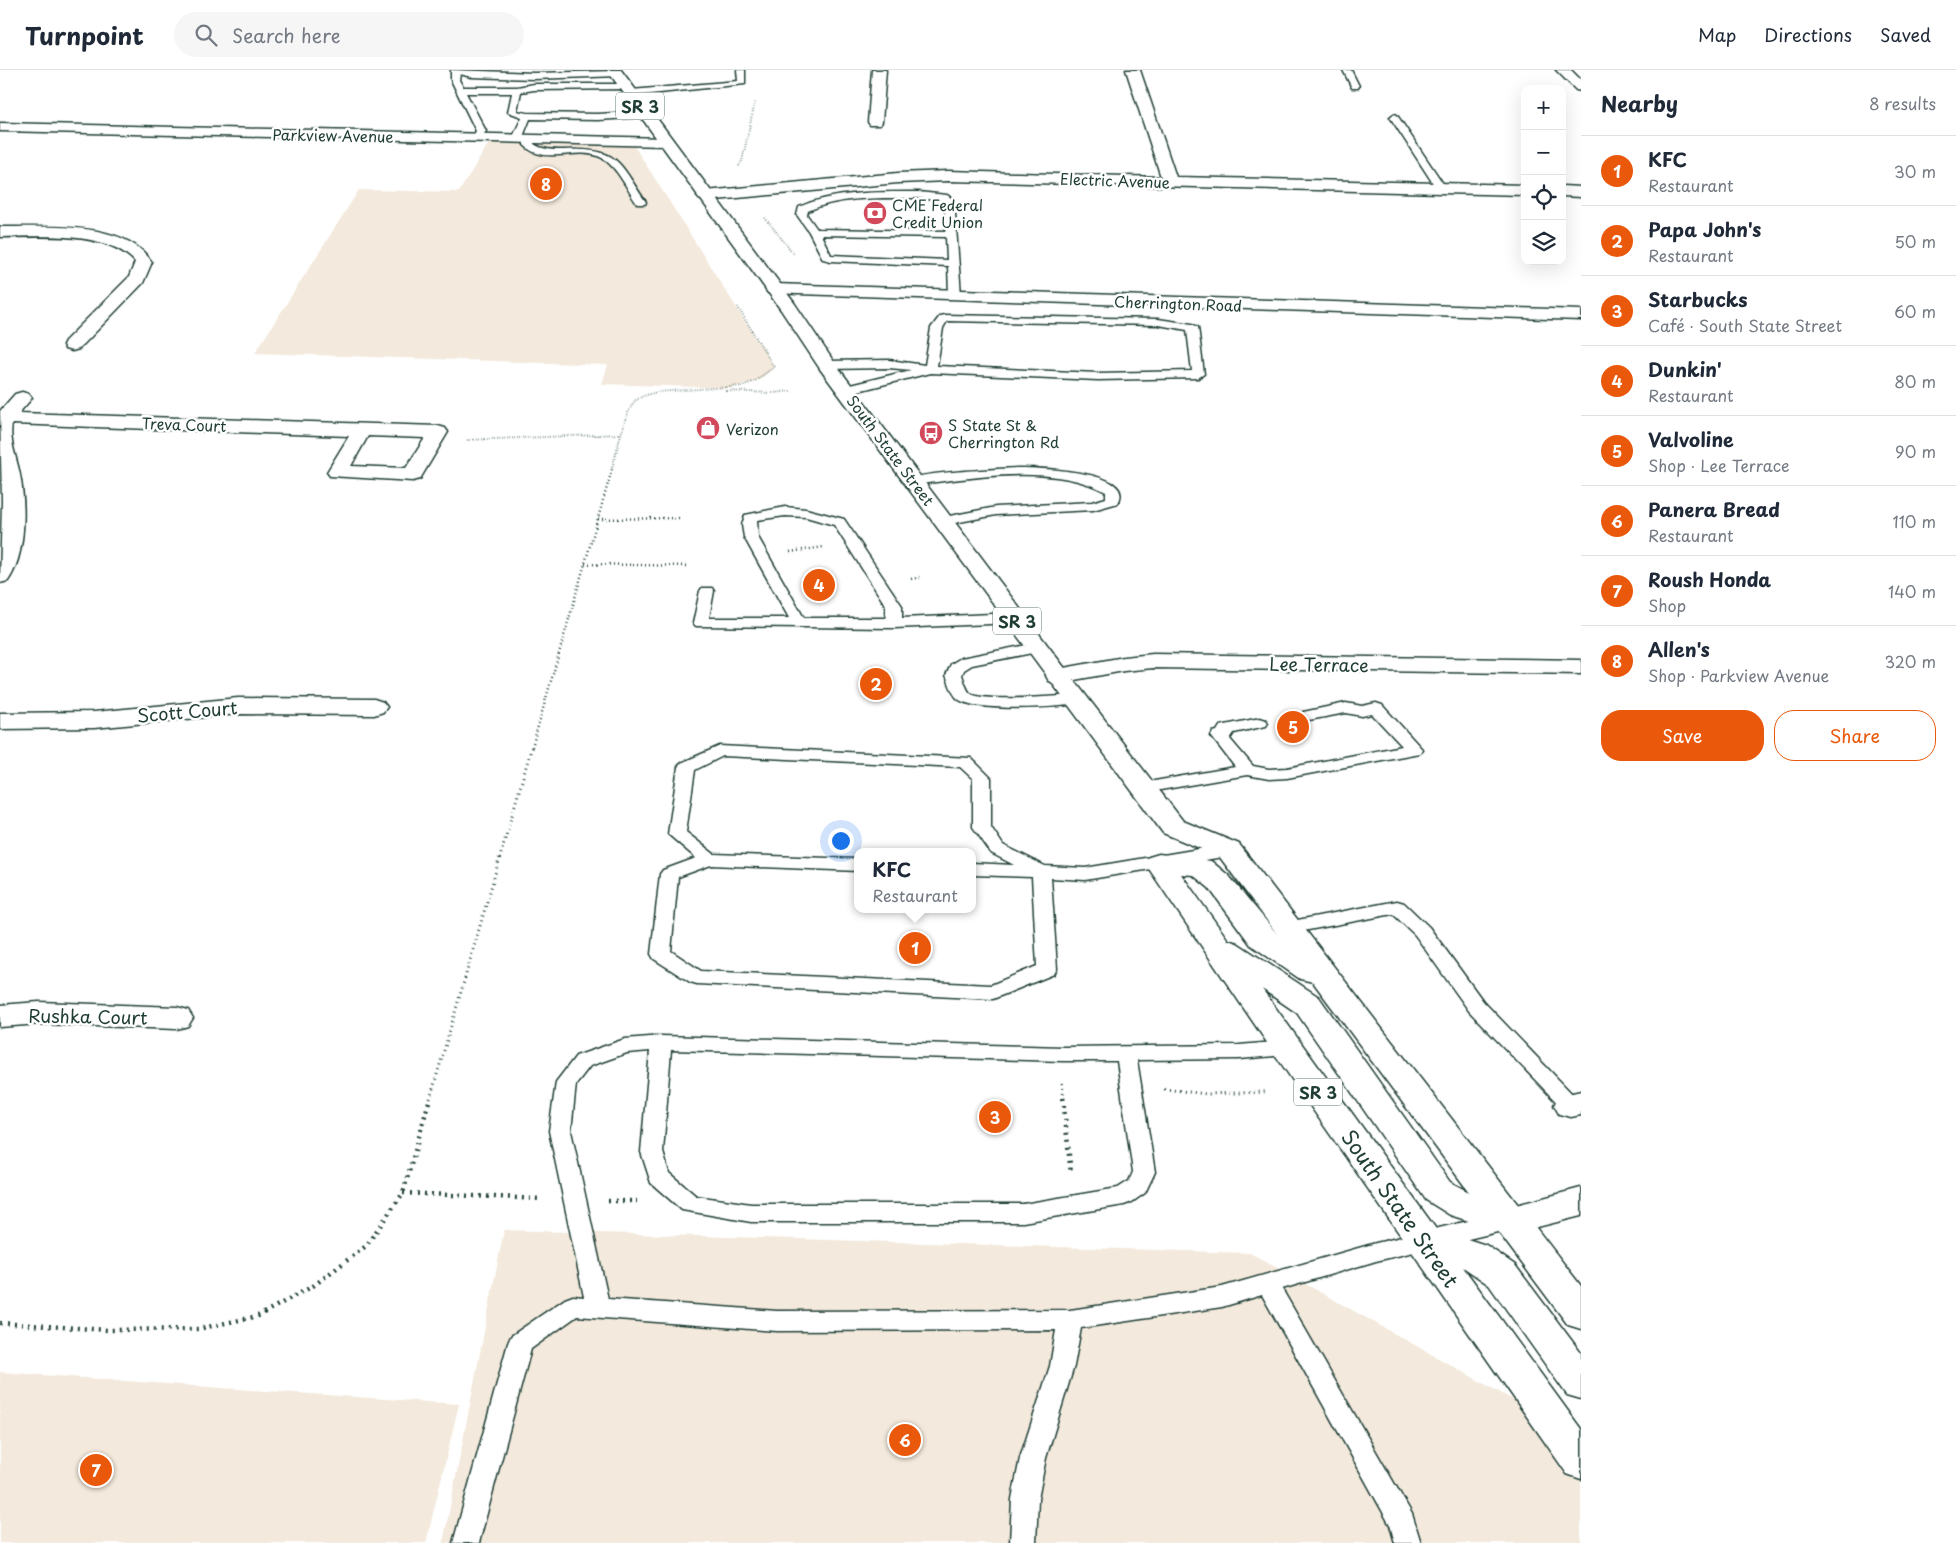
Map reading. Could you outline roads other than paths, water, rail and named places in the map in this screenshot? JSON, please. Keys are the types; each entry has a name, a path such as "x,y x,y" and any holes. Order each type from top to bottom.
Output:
{"street":[{"path":"875,122 879,70"},
{"path":"1133,70 1170,181"},
{"path":"1563,70 1581,87"},
{"name":"South State Street","path":"616,72 827,365 1143,788 1173,826 1229,850"},
{"name":"Parkview Avenue","path":"0,128 666,142"},
{"name":"Electric Avenue","path":"706,196 888,179 948,176 1521,190"},
{"path":"1566,191 1581,192"},
{"path":"0,232 74,234 107,239 131,248 144,262 137,279 72,346"},
{"name":"Cherrington Road","path":"774,289 1581,316"},
{"path":"0,576 4,543 12,516 1,429 3,419 22,398"},
{"name":"Treva Court","path":"3,419 438,432 413,475 337,472 362,430"},
{"name":"Lee Terrace","path":"1058,676 1124,664 1153,661 1581,667"},
{"name":"Scott Court","path":"0,721 94,720 238,706 374,707"},
{"path":"1173,826 1159,862 1201,867 1219,882 1262,938 1332,987"},
{"path":"1229,850 1581,1314"},
{"name":"South State Street","path":"1159,862 1286,1048 1581,1461"},
{"path":"1216,943 1308,1005 1438,1191 1462,1205 1510,1220 1581,1202"},
{"name":"Rushka Court","path":"0,1016 39,1013 176,1018"},
{"path":"1424,1240 1473,1256 1502,1275 1581,1383"}],"lane":[{"path":"461,90 517,90 534,87 629,90 739,83 742,82 742,70"},
{"path":"1347,70 1355,86"},
{"path":"477,138 481,131 455,80 456,71 471,74 534,76 616,72"},
{"path":"517,90 512,112 527,116 598,117 646,114"},
{"path":"527,116 523,139 532,148 546,151 593,153 607,157 616,166 641,202"},
{"path":"1394,117 1441,188"},
{"path":"953,263 827,257 814,232 802,215 803,209 811,205 852,197 913,194 947,198 949,200 952,234 955,295"},
{"path":"814,232 952,234"},
{"path":"1158,302 1158,322"},
{"path":"827,365 889,364 930,369 1050,375 1161,376 1198,374 1192,327 1158,322 944,318 937,328 930,369"},
{"path":"846,390 930,369"},
{"path":"914,481 1001,473 1058,474 1104,483 1113,490 1113,500 1093,506 996,511 944,521"},
{"path":"799,623 751,537 750,518 768,512 800,510 839,522 894,606 894,623"},
{"path":"707,591 701,623 894,623 1015,618"},
{"path":"1037,648 967,661 957,666 954,675 964,696 970,700 1011,704 1076,700"},
{"path":"1143,788 1247,770 1268,774 1287,773 1414,749 1376,708 1362,710 1354,718 1313,719"},
{"path":"1247,770 1220,736 1225,735 1226,730 1265,728"},
{"path":"709,860 677,834 687,767 720,751 965,762 982,778 982,826 998,849 1041,872"},
{"path":"976,869 1085,874 1229,850"},
{"path":"854,865 709,860 669,874 661,954 697,977 993,992 1047,969 1041,872"},
{"path":"1287,928 1397,907 1422,931 1476,1006 1576,1104"},
{"path":"598,1308 560,1132 566,1082 583,1061 625,1046 661,1043 1063,1054 1239,1052 1286,1048"},
{"path":"661,1043 652,1152 659,1177 690,1204 752,1213 1023,1213 1124,1196 1137,1187 1144,1172 1126,1054"},
{"path":"466,1543 520,1343 573,1306 778,1321 1070,1320 1222,1297 1424,1240 1510,1220"},
{"path":"1267,1284 1402,1522 1408,1543"},
{"path":"1023,1543 1025,1499 1031,1466 1062,1366 1070,1320"}],"place":[{"name":"Allen's","path":"546,184"},
{"name":"CME Federal Credit Union","path":"875,213"},
{"name":"Verizon","path":"708,428"},
{"name":"S State St & Cherrington Rd","path":"931,433"},
{"name":"Dunkin'","path":"819,585"},
{"name":"Papa John's","path":"876,684"},
{"name":"Valvoline","path":"1293,727"},
{"name":"KFC","path":"915,948"},
{"name":"Starbucks","path":"995,1117"},
{"name":"Panera Bread","path":"905,1440"},
{"name":"Roush Honda","path":"96,1470"}]}
